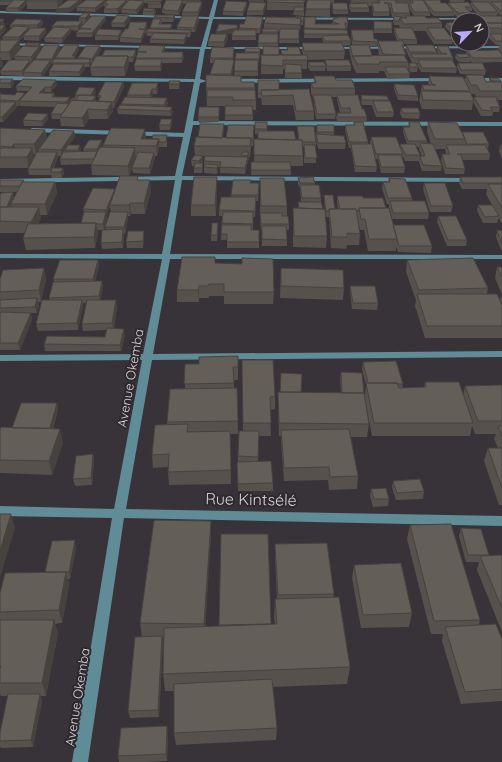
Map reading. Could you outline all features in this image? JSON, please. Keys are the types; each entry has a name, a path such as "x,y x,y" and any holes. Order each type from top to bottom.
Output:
{"street":[{"name":"Avenue Okemba","path":"80,762 119,513 148,358 155,310 166,257 203,48 216,0"},
{"path":"0,12 211,18 409,19"},
{"path":"416,19 450,19"},
{"path":"0,44 203,48 502,47"},
{"path":"0,78 213,81"},
{"path":"221,81 452,80"},
{"path":"468,80 502,80"},
{"path":"190,123 502,124"},
{"path":"28,130 187,135"},
{"path":"0,181 179,178 478,180"},
{"path":"0,256 502,257"},
{"path":"0,358 502,354"},
{"name":"Rue Kintsélé","path":"0,511 502,521"}],"building":[{"path":"0,0 26,0 18,8 6,8 13,1"},
{"path":"27,0 58,0 26,1"},
{"path":"68,0 80,0 69,8 56,9"},
{"path":"86,0 105,0 95,8 76,7"},
{"path":"108,0 127,0 117,9 104,9 108,4 104,3"},
{"path":"129,0 144,1 136,10 121,9"},
{"path":"166,0 183,0 178,11 162,9"},
{"path":"264,0 264,1 248,1"},
{"path":"267,0 304,0 304,3 267,2"},
{"path":"307,0 331,0 330,9 306,9"},
{"path":"351,0 377,0 378,2 352,2"},
{"path":"379,0 395,0 396,3 408,3 410,13 393,13 391,3 388,3 390,12 374,12 372,3 380,3"},
{"path":"396,0 410,0 411,1 397,1"},
{"path":"412,0 423,0 430,12 414,12 409,3 413,3"},
{"path":"425,0 440,0 441,3 446,3 454,12 434,12"},
{"path":"226,1 247,2 243,12 223,11"},
{"path":"148,2 161,2 160,4 147,4"},
{"path":"187,2 202,2 198,12 182,12"},
{"path":"250,2 266,3 263,11 247,11"},
{"path":"468,2 472,7 465,7 470,12 457,12 448,3"},
{"path":"471,2 488,2 498,12 490,12 480,12"},
{"path":"491,2 502,2 502,11 501,11"},
{"path":"332,3 347,3 348,10 333,10"},
{"path":"367,3 369,8 351,8 349,4"},
{"path":"294,7 304,7 304,11 294,11"},
{"path":"144,8 155,9 154,11 143,11"},
{"path":"83,13 90,13 85,18 79,18"},
{"path":"117,15 129,16 124,23 111,23"},
{"path":"156,15 175,15 173,18 154,17"},
{"path":"92,16 106,16 92,33 76,33 80,29 91,29 80,28"},
{"path":"182,16 198,16 194,28 177,27"},
{"path":"247,16 263,17 260,29 239,28 240,24 244,24"},
{"path":"296,16 304,17 303,21 301,21 301,18 296,18"},
{"path":"393,16 402,18 400,18 399,21 394,21"},
{"path":"405,16 425,16 426,18 438,18 442,23 404,24 400,18 407,18"},
{"path":"490,16 502,16 502,23 490,23"},
{"path":"266,17 301,18 300,25 264,23"},
{"path":"305,17 316,17 315,24 339,24 333,22 333,19 347,17 348,23 345,23 346,29 304,28"},
{"path":"16,19 42,20 37,25 10,25"},
{"path":"153,19 161,19 159,24 172,24 170,28 150,28"},
{"path":"57,21 82,21 78,26 52,26"},
{"path":"374,21 392,22 392,29 374,29"},
{"path":"130,22 147,22 145,29 139,29 145,30 141,39 120,37 125,29 128,29"},
{"path":"490,23 502,23 502,30 500,28 490,28"},
{"path":"219,24 238,25 237,28 216,32"},
{"path":"0,25 5,25 0,32"},
{"path":"14,26 29,27 19,37 2,37"},
{"path":"54,27 71,28 62,38 44,38"},
{"path":"31,28 46,28 39,36 23,36"},
{"path":"394,28 412,28 417,40 398,39"},
{"path":"427,28 444,28 450,36 450,40 435,40"},
{"path":"99,29 122,30 118,36 95,35"},
{"path":"148,29 191,30 190,33 146,32"},
{"path":"262,29 277,29 278,32 263,32"},
{"path":"280,29 299,29 299,39 279,39"},
{"path":"304,29 347,30 348,34 304,34"},
{"path":"234,30 256,30 256,36 232,36 232,32 234,32"},
{"path":"351,30 373,30 374,39 377,39 378,42 353,41"},
{"path":"153,33 187,34 184,40 150,39"},
{"path":"211,34 227,34 224,42 208,42"},
{"path":"259,34 278,34 278,43 258,43"},
{"path":"490,34 502,35 502,41 496,41"},
{"path":"348,35 351,41 325,41 322,36"},
{"path":"0,40 19,40 9,52 0,52"},
{"path":"378,41 403,41 404,45 402,45 406,55 383,54"},
{"path":"27,43 40,43 38,45 25,45"},
{"path":"302,43 342,43 345,51 304,51"},
{"path":"44,45 59,45 52,59 35,59"},
{"path":"64,45 79,45 72,56 75,56 74,58 55,58"},
{"path":"141,45 165,46 162,52 183,52 182,58 136,58 138,52 147,52 137,51"},
{"path":"350,45 369,45 372,56 353,56 353,58"},
{"path":"406,45 433,45 437,52 410,52"},
{"path":"23,46 39,47 31,57 14,56"},
{"path":"86,46 100,46 92,59 78,57"},
{"path":"263,46 279,47 279,55 263,55"},
{"path":"437,46 448,46 453,58 413,58 411,54 447,54 441,53"},
{"path":"212,47 234,48 233,58 210,58"},
{"path":"287,47 299,47 301,55 282,55 281,50 288,50"},
{"path":"245,48 260,48 260,52 245,52"},
{"path":"105,50 136,50 133,57 128,57 102,56"},
{"path":"490,50 498,50 502,54 502,58 473,58 468,52 490,52"},
{"path":"236,53 259,53 259,59 235,59"},
{"path":"456,54 467,54 470,57 459,58"},
{"path":"261,55 307,55 308,60 283,60 283,66 261,65"},
{"path":"404,55 408,62 379,62 380,64 357,64 353,56"},
{"path":"96,56 128,56 124,67 90,67"},
{"path":"54,59 90,59 89,63 52,63"},
{"path":"136,59 162,59 160,66 134,66"},
{"path":"215,59 234,60 231,74 210,74"},
{"path":"9,60 30,60 22,71 0,71"},
{"path":"34,60 51,60 41,73 23,72"},
{"path":"235,60 258,60 258,71 234,71"},
{"path":"325,60 349,60 351,66 327,66"},
{"path":"418,60 452,60 457,68 422,68"},
{"path":"308,62 324,62 326,66 310,66"},
{"path":"409,63 416,63 418,67 410,67"},
{"path":"458,63 482,63 486,70 461,70"},
{"path":"54,64 84,64 79,72 49,71"},
{"path":"285,64 301,65 302,73 285,73"},
{"path":"385,67 406,67 410,74 388,74"},
{"path":"206,75 241,76 241,82 254,82 255,88 206,88"},
{"path":"466,75 483,75 486,82 502,82 502,91 480,91 477,85 471,85"},
{"path":"314,76 334,76 336,80 352,80 355,88 313,88 311,83 316,83"},
{"path":"429,76 463,77 470,91 424,90 422,85 436,85 432,84"},
{"path":"489,78 498,78 501,81 492,81"},
{"path":"0,79 13,79 10,83 0,83"},
{"path":"23,79 56,80 51,87 45,87 39,93 54,93 52,97 70,97 66,102 19,101 32,87 16,86"},
{"path":"258,80 279,80 279,90 261,90 261,93 258,93"},
{"path":"169,81 180,81 179,84 169,84"},
{"path":"105,82 123,82 114,102 98,101 101,96 98,95"},
{"path":"132,83 158,83 156,89 152,89 150,95 127,95"},
{"path":"394,84 414,85 418,96 398,95"},
{"path":"79,87 95,88 91,95 75,95"},
{"path":"309,89 314,111 296,111 293,95 262,96 261,90"},
{"path":"207,90 255,90 256,100 233,100 233,97 207,97"},
{"path":"421,91 470,92 474,101 423,100"},
{"path":"17,92 25,93 18,101 0,100 0,94 15,95"},
{"path":"79,95 96,96 92,101 72,100 69,102 72,98 77,98"},
{"path":"313,95 331,95 336,114 317,114"},
{"path":"337,95 358,95 362,109 364,109 367,117 338,117 337,113 351,113 350,108 341,108"},
{"path":"361,95 387,96 389,100 362,100"},
{"path":"125,97 167,98 164,105 121,104"},
{"path":"474,97 497,97 498,99 496,99 500,107 490,107 493,111 482,110"},
{"path":"72,100 112,102 107,110 88,109 82,118 60,117"},
{"path":"373,101 390,101 394,112 377,112"},
{"path":"0,102 16,102 2,117 0,117"},
{"path":"57,103 69,104 62,114 51,114"},
{"path":"120,105 172,107 170,111 117,109"},
{"path":"225,106 252,106 253,115 225,115"},
{"path":"199,107 219,107 219,117 198,117"},
{"path":"401,108 418,108 420,113 403,113"},
{"path":"28,113 48,114 42,121 23,120"},
{"path":"161,119 172,119 170,125 159,125"},
{"path":"255,122 267,122 267,129 255,129"},
{"path":"354,122 363,122 368,142 349,142 345,125 355,125"},
{"path":"409,122 419,122 427,141 408,141 403,127 410,127"},
{"path":"428,122 457,123 465,139 435,139"},
{"path":"200,124 224,124 222,138 198,137"},
{"path":"228,125 254,125 253,141 251,141 251,138 226,138"},
{"path":"317,125 334,125 334,132 317,132"},
{"path":"297,126 314,126 316,142 302,142 302,140 299,140"},
{"path":"0,128 45,130 34,144 14,144 11,147 0,146"},
{"path":"111,128 145,129 141,139 159,139 156,146 103,145"},
{"path":"53,130 74,131 61,150 39,149"},
{"path":"258,131 294,131 296,140 258,139"},
{"path":"462,132 483,132 489,144 467,144"},
{"path":"316,134 344,136 346,143 318,143"},
{"path":"153,135 167,135 166,142 159,142 159,139 152,139"},
{"path":"196,137 251,138 250,146 194,146"},
{"path":"371,137 396,137 403,154 376,154"},
{"path":"254,139 302,140 303,156 254,155"},
{"path":"89,140 102,140 97,149 83,149"},
{"path":"420,143 433,144 442,166 423,165 420,156 425,156"},
{"path":"351,144 372,144 377,167 355,166"},
{"path":"400,144 415,144 420,155 406,155"},
{"path":"68,145 80,145 78,150 65,150"},
{"path":"304,145 315,145 317,158 305,158"},
{"path":"446,145 485,145 490,154 457,154 461,155 465,169 446,168 442,154 450,154"},
{"path":"100,147 135,148 128,166 91,165"},
{"path":"0,148 32,148 27,157 0,157"},
{"path":"97,151 94,159 60,159 63,152"},
{"path":"37,152 57,152 50,169 28,169"},
{"path":"138,152 154,153 149,168 132,168"},
{"path":"243,152 249,152 247,156 241,155"},
{"path":"195,155 203,156 199,161 191,160"},
{"path":"378,155 401,155 405,167 381,167"},
{"path":"205,156 248,157 245,168 220,167 221,162 204,161"},
{"path":"251,162 290,162 291,170 251,170"},
{"path":"195,163 203,163 202,168 194,168"},
{"path":"205,164 218,165 217,168 204,167"},
{"path":"52,168 63,168 61,172 51,172"},
{"path":"120,176 138,176 137,180 150,180 144,203 110,205"},
{"path":"194,177 217,177 215,205 191,205"},
{"path":"313,177 315,183 300,183 298,178"},
{"path":"460,177 502,177 502,183 463,183"},
{"path":"260,178 284,178 287,206 261,206"},
{"path":"389,178 405,179 412,198 388,198 383,182 390,182"},
{"path":"0,180 24,180 20,186 0,186"},
{"path":"233,180 251,180 250,183 259,183 258,195 231,195"},
{"path":"22,182 55,182 45,204 11,204"},
{"path":"424,183 445,183 453,206 431,206"},
{"path":"488,184 502,184 502,208"},
{"path":"300,185 319,185 321,198 302,198"},
{"path":"93,188 115,189 106,210 83,209"},
{"path":"13,192 7,207 0,207 1,193"},
{"path":"324,195 333,195 335,209 329,209 329,211 326,211"},
{"path":"337,196 383,198 386,208 359,208 359,211 356,209 340,209"},
{"path":"221,197 256,197 255,211 219,210"},
{"path":"390,201 425,201 429,213 393,213"},
{"path":"298,202 321,202 323,209 299,208"},
{"path":"478,205 492,205 499,216 485,217"},
{"path":"0,207 39,207 31,222 0,221"},
{"path":"293,208 325,209 327,236 294,236"},
{"path":"359,208 389,208 397,239 369,239 365,219 361,219"},
{"path":"329,209 356,209 360,234 347,233 347,237 332,237"},
{"path":"84,212 106,212 103,224 81,223"},
{"path":"110,212 128,212 124,227 105,227"},
{"path":"223,212 253,212 253,224 222,223"},
{"path":"260,213 282,213 282,216 288,216 289,224 261,224"},
{"path":"438,216 456,216 467,240 448,240"},
{"path":"96,223 94,237 23,238 28,224"},
{"path":"212,223 218,223 217,235 211,235"},
{"path":"222,225 251,225 251,230 259,230 259,242 227,242 227,234 221,234"},
{"path":"393,225 424,225 432,246 399,246"},
{"path":"262,226 286,226 287,240 262,239"},
{"path":"123,229 122,242 101,243 102,230"},
{"path":"497,230 502,231 502,244"},
{"path":"128,231 144,231 143,241 126,242"},
{"path":"182,257 215,257 215,263 242,264 242,258 273,259 274,292 224,292 224,284 199,286 198,290 177,290"},
{"path":"473,258 488,288 419,290 407,260"},
{"path":"60,260 98,260 93,279 53,279"},
{"path":"497,267 502,267 502,277"},
{"path":"44,268 39,290 0,292 0,279 3,270"},
{"path":"281,268 343,270 344,288 281,286"},
{"path":"102,281 99,296 49,298 53,282"},
{"path":"350,286 375,286 378,303 353,303"},
{"path":"417,294 497,294 502,305 502,326 427,326"},
{"path":"37,298 35,307 0,308 0,300"},
{"path":"499,298 502,298 502,305"},
{"path":"42,300 82,300 77,323 36,324"},
{"path":"87,300 116,300 112,323 82,324"},
{"path":"1,312 31,313 18,343 0,343"},
{"path":"107,328 124,329 120,345 44,344 47,336 105,337"},
{"path":"238,356 238,367 233,367 234,383 184,384 185,364 199,364 199,357"},
{"path":"242,360 273,360 275,396 270,397 271,423 243,423"},
{"path":"396,361 403,384 368,383 363,362"},
{"path":"341,372 362,373 364,393 342,393"},
{"path":"281,373 302,374 301,392 280,392"},
{"path":"425,382 459,382 473,423 374,423 366,383 397,383 399,388 426,387"},
{"path":"502,385 502,421 478,421 465,386"},
{"path":"237,388 238,421 167,422 170,389"},
{"path":"278,392 364,393 369,424 279,423"},
{"path":"21,403 57,403 50,428 12,428"},
{"path":"188,424 187,432 230,431 231,470 168,472 169,454 152,455 155,425"},
{"path":"498,426 502,426 502,437"},
{"path":"1,427 60,429 49,461 0,460"},
{"path":"349,429 358,476 330,477 329,467 284,468 281,430"},
{"path":"239,431 259,431 258,457 238,456"},
{"path":"488,448 502,448 502,488"},
{"path":"93,454 91,478 73,479 76,456"},
{"path":"271,461 273,483 238,484 237,462"},
{"path":"420,479 424,491 397,493 393,481"},
{"path":"386,488 389,499 374,499 371,489"},
{"path":"0,514 11,514 0,551"},
{"path":"154,520 211,521 204,624 140,623"},
{"path":"451,524 480,620 434,621 410,525"},
{"path":"461,528 481,529 489,555 468,555"},
{"path":"221,534 268,534 271,624 219,625"},
{"path":"75,540 69,572 45,572 52,541"},
{"path":"327,543 334,594 278,595 275,544"},
{"path":"502,555 502,608 480,556"},
{"path":"401,563 412,613 363,615 354,565"},
{"path":"66,572 59,610 0,612 0,593 5,573"},
{"path":"339,597 350,667 163,674 164,628 277,624 275,599"},
{"path":"0,620 54,620 42,683 0,683"},
{"path":"496,624 502,639 502,689 465,692 445,627"},
{"path":"162,636 158,710 128,711 135,637"},
{"path":"272,679 277,728 174,733 174,684"},
{"path":"8,694 40,694 31,740 0,741 0,733"},
{"path":"167,726 166,754 118,756 121,728"}]}
